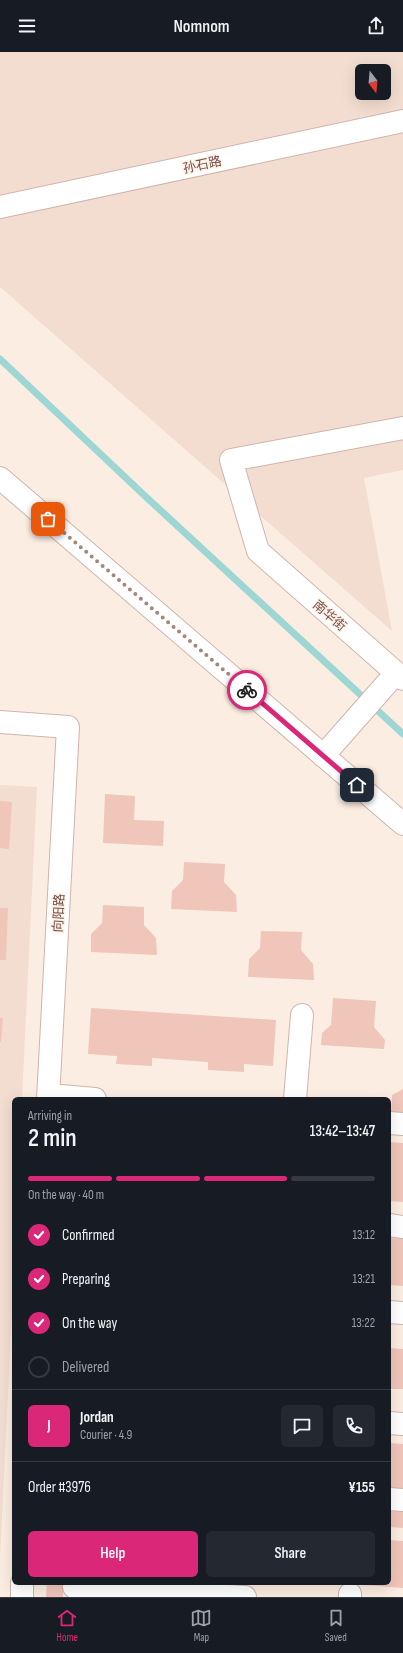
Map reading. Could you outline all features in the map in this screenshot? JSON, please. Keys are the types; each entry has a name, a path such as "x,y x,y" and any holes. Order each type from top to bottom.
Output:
{"street":[{"name":"孙石路","path":"0,207 403,121"},
{"name":"南华街","path":"399,676 258,551 231,460 403,428"},
{"path":"0,478 403,824"},
{"path":"323,756 399,676"},
{"name":"向阳路","path":"0,722 68,727 48,1097"},
{"path":"295,1097 302,1015"},
{"path":"391,1123 403,1124"},
{"path":"391,1226 403,1226"},
{"path":"391,1312 403,1313"},
{"path":"391,1423 403,1424"},
{"path":"391,1500 403,1500"},
{"path":"22,1585 22,1597"},
{"path":"74,1587 197,1591 245,1597"}],"shaded area":[{"path":"0,52 403,52 403,470 364,478 392,631 0,287"},
{"path":"0,785 37,787 22,1097 12,1097 12,1311 0,1558"}],"building":[{"path":"105,794 135,796 134,820 164,821 163,846 103,843"},
{"path":"0,801 12,802 9,849 0,848"},
{"path":"184,862 225,864 224,882 236,895 237,912 171,909 172,891 183,880"},
{"path":"103,905 144,907 144,925 156,938 157,955 91,952 91,934 102,923"},
{"path":"0,908 8,908 6,960 0,960"},
{"path":"261,931 302,932 301,950 313,964 314,980 248,977 249,959 260,948"},
{"path":"333,998 376,1001 374,1027 385,1040 384,1049 321,1045 322,1033 331,1025"},
{"path":"91,1008 276,1020 273,1066 244,1064 244,1072 208,1070 208,1062 152,1058 152,1066 116,1064 117,1056 88,1054"},
{"path":"0,1018 3,1018 1,1042 0,1042"},
{"path":"403,1089 403,1113 391,1113 392,1095"},
{"path":"391,1142 403,1143 403,1202 391,1201"},
{"path":"391,1238 403,1239 403,1286 391,1285"},
{"path":"391,1348 403,1349 403,1389 391,1389"},
{"path":"391,1443 403,1444 403,1489 391,1488"},
{"path":"391,1511 403,1512 403,1528 391,1527"},
{"path":"391,1540 403,1541 403,1588 364,1585 391,1585"},
{"path":"47,1585 64,1585 63,1597 46,1597"}],"waterway":[{"path":"0,359 145,496 403,734"}],"way so far":[{"path":"48,519 247,690"}],"route":[{"path":"247,690 357,785"}]}
